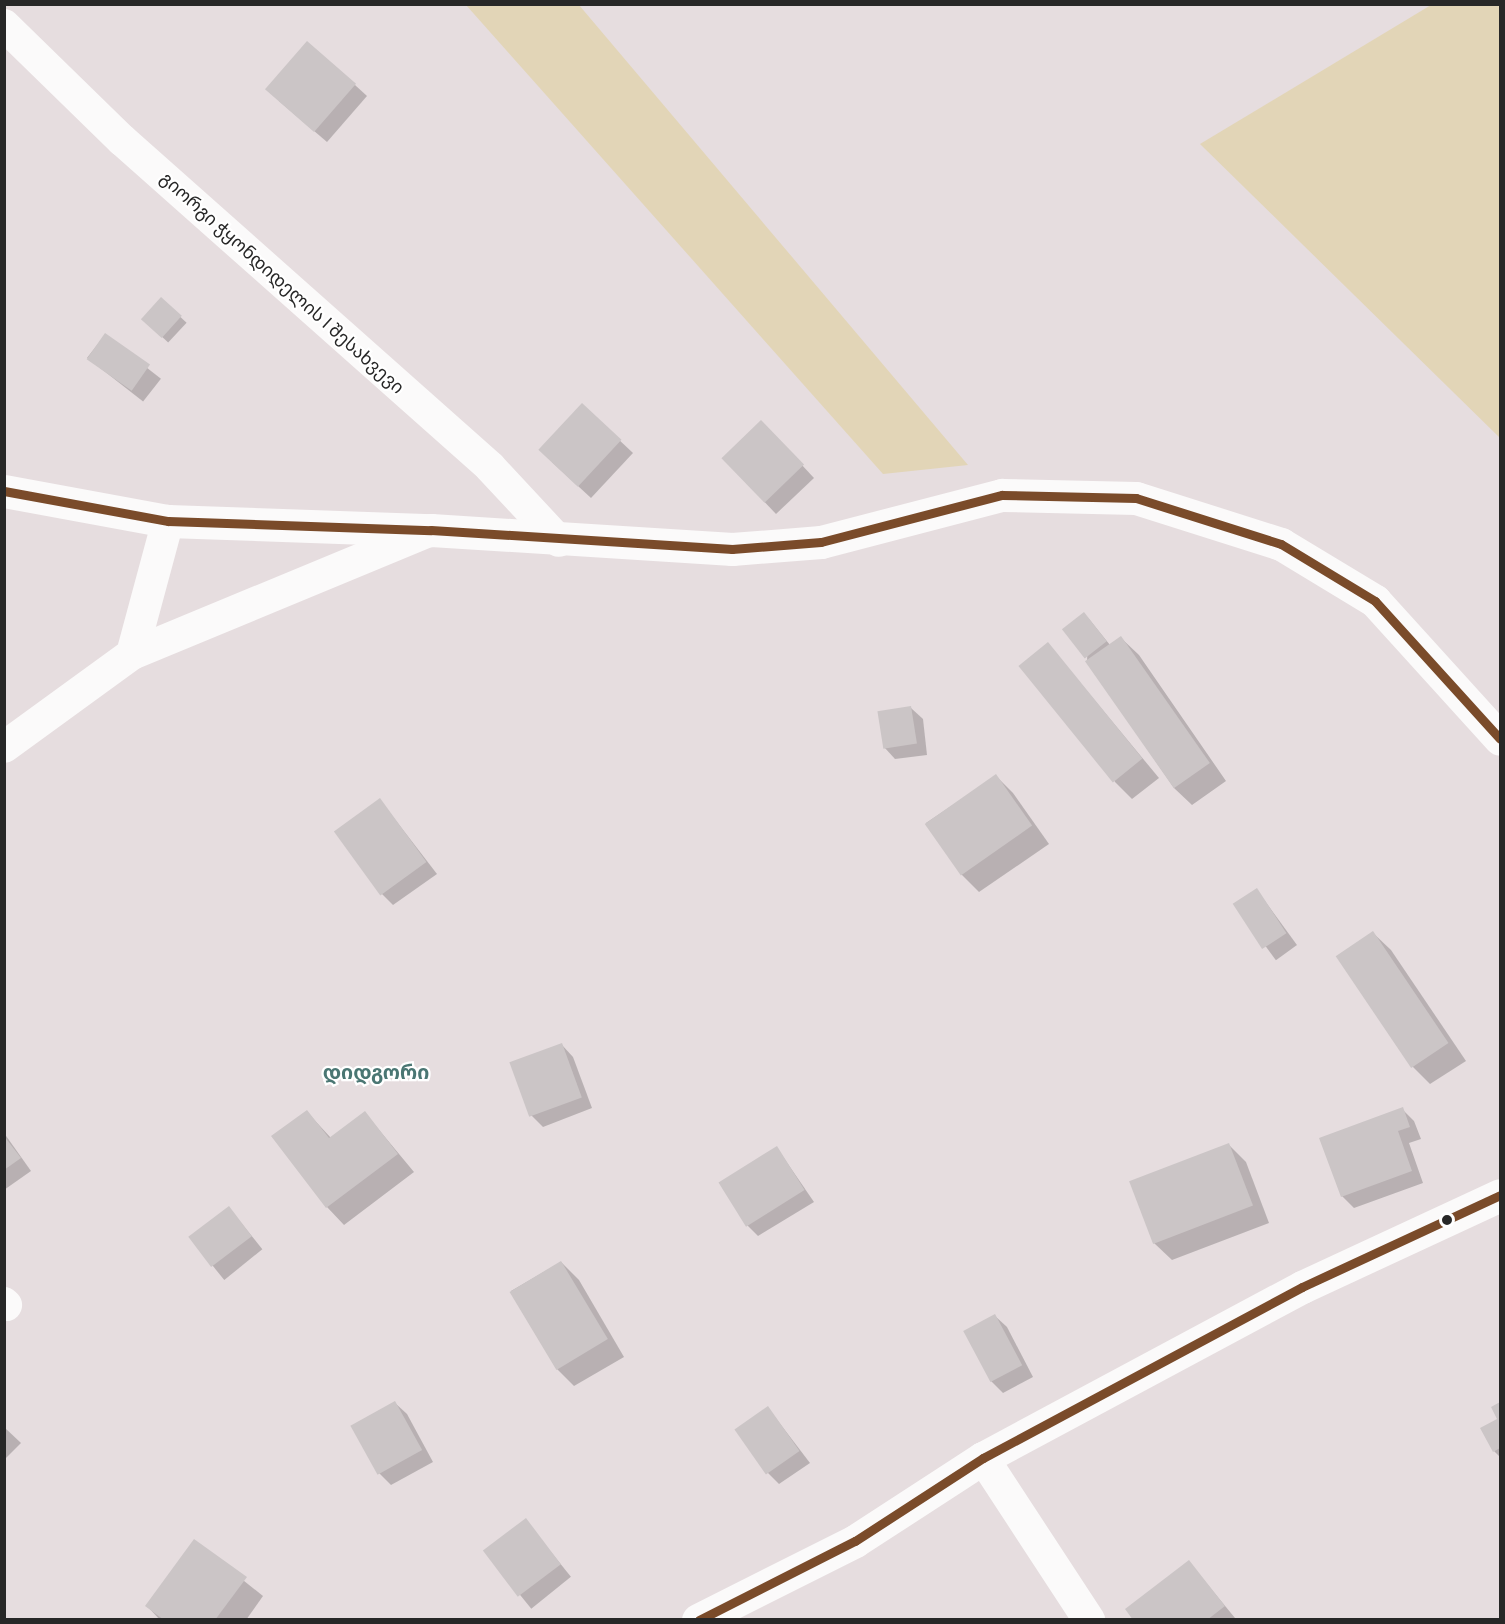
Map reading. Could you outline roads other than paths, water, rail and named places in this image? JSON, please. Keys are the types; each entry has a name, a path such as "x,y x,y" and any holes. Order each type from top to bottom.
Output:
{"street":[{"name":"გიორგი ჭყონდიდელის I შესახვევი","path":"4,25 122,140 490,468 559,541"},
{"path":"4,491 168,521 431,530 559,541 732,549 821,542 1002,495 1136,498 1281,544 1375,601 1500,739"},
{"path":"132,654 168,521"},
{"path":"4,747 132,654 431,530"},
{"path":"698,1620 855,1541 983,1458 1302,1287 1500,1195"},
{"path":"983,1458 1089,1620"}],"district":[{"name":"დიდგორი","path":"376,1072"}]}
